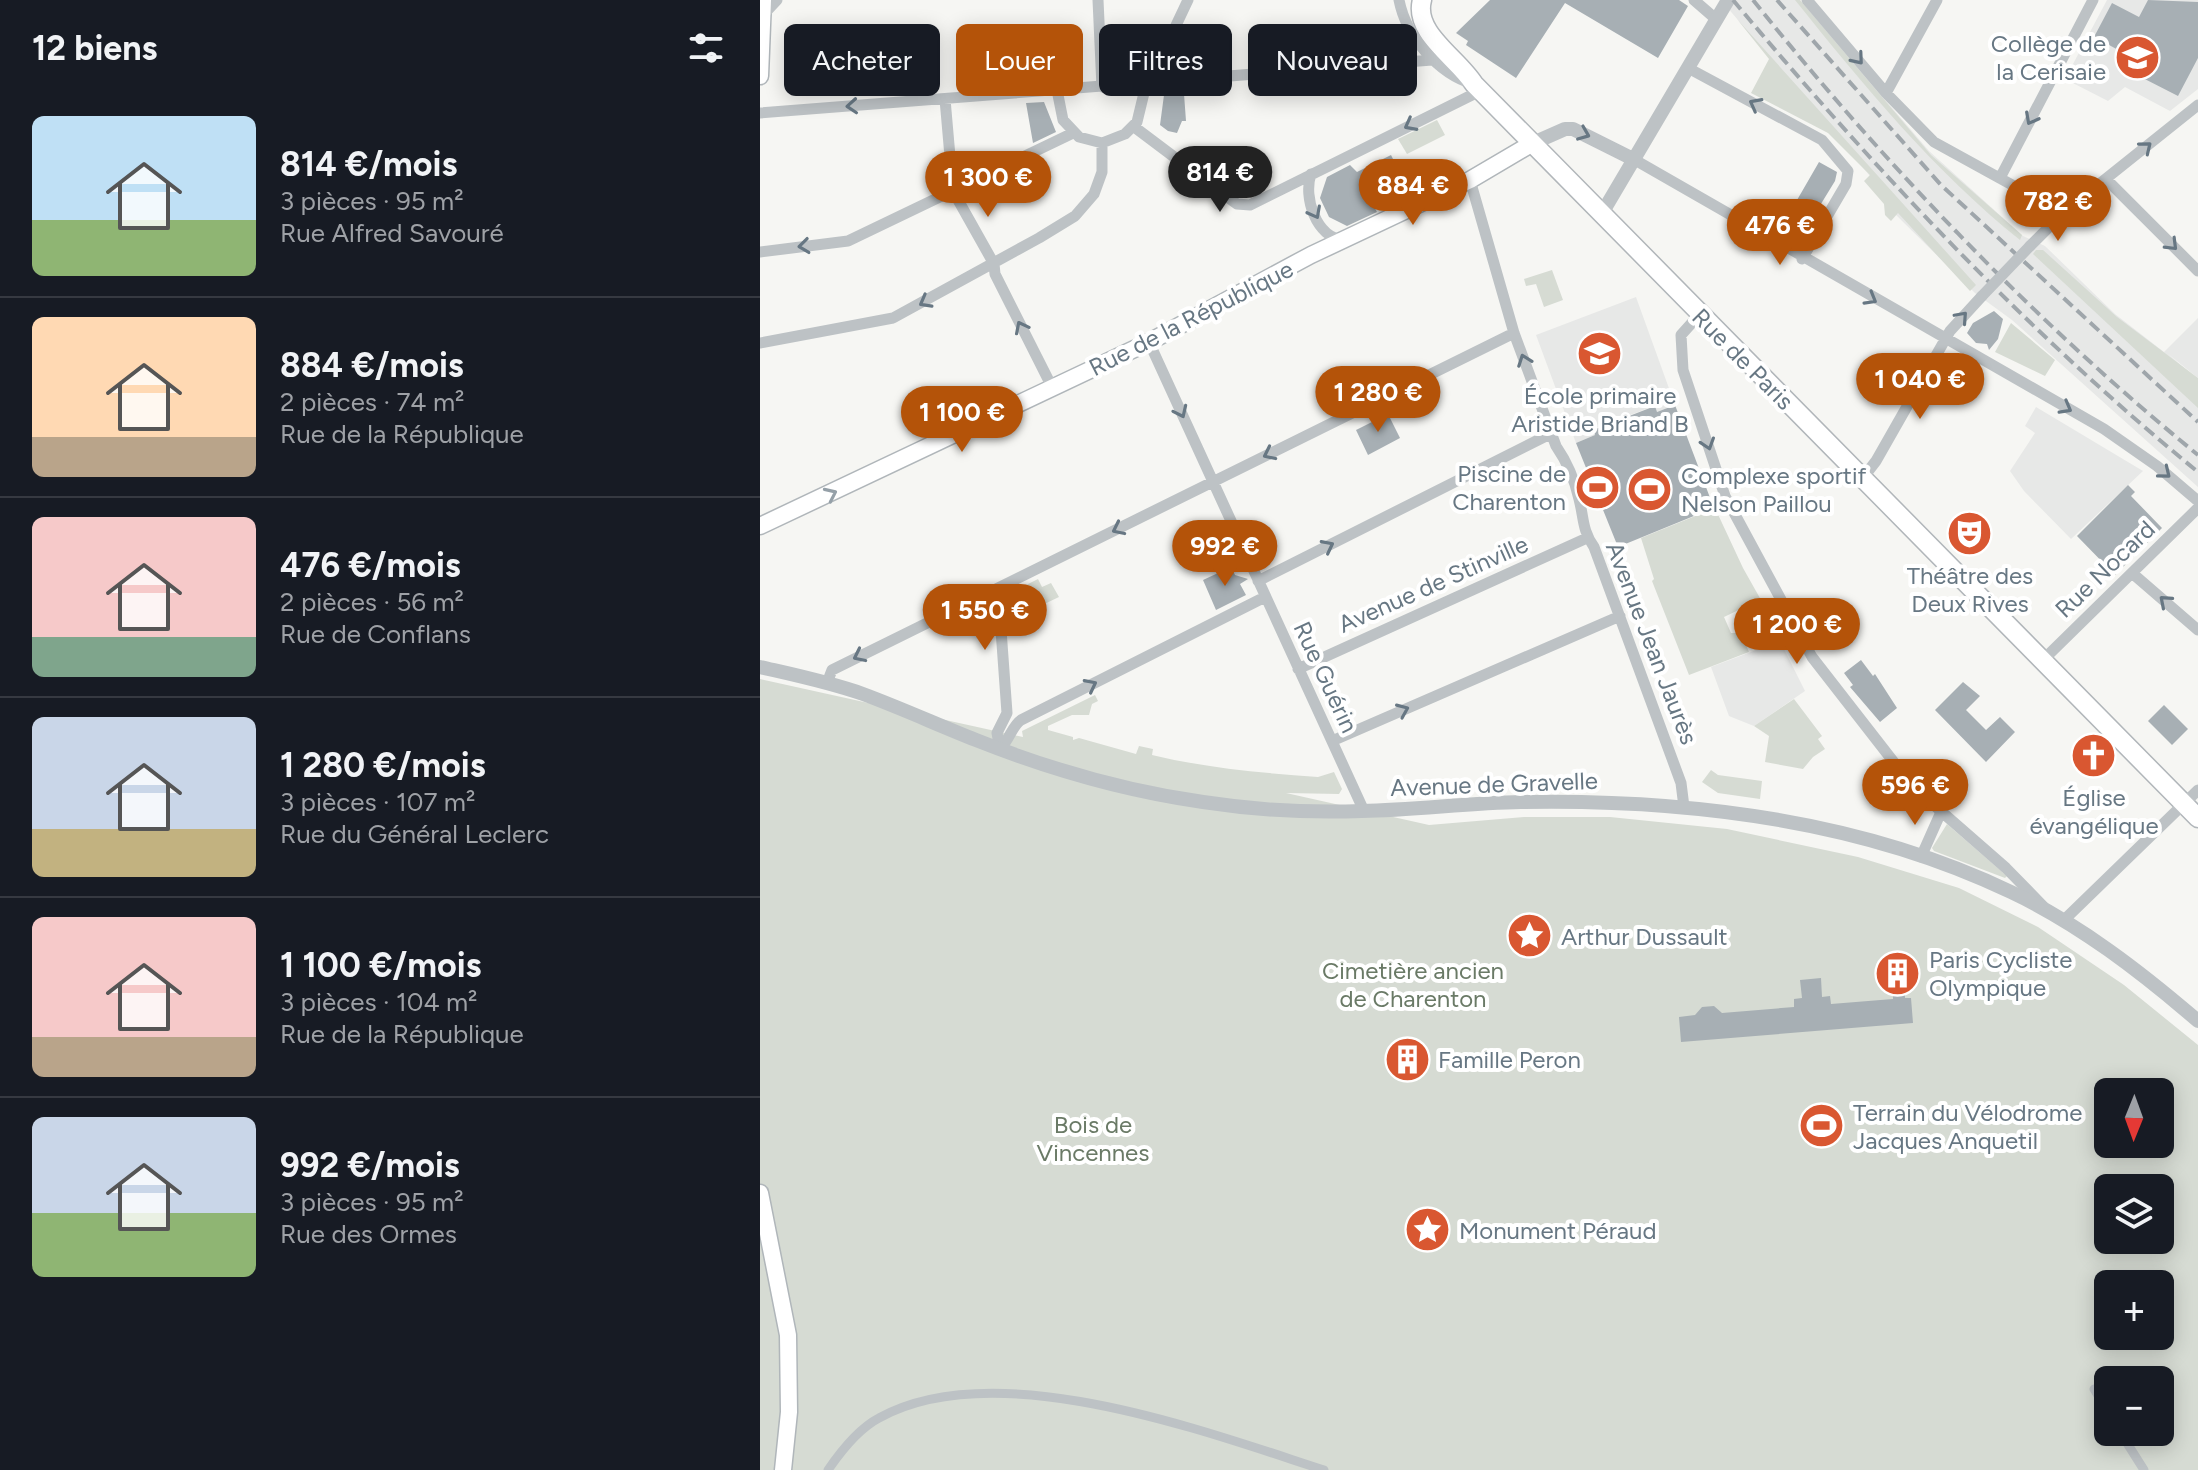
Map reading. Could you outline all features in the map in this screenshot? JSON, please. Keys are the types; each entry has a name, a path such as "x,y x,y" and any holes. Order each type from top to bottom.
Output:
{"main road":[{"path":"1422,0 1420,12 1426,27 1477,87"},
{"path":"760,76 763,4"},
{"name":"Rue de Paris","path":"1477,87 2198,818"},
{"name":"Rue de la République","path":"760,526 1149,342 1344,240 1455,184 1470,180 1531,144"},
{"path":"760,1193 788,1335 789,1412 783,1470"}],"street":[{"path":"763,4 777,0"},
{"path":"1098,0 1099,24"},
{"path":"1177,24 1188,0"},
{"name":"Rue de Paris","path":"1399,0 1402,12 1432,60 1458,79 1477,87"},
{"path":"1694,0 1717,20"},
{"path":"1807,0 1886,93 1934,142 2063,213"},
{"path":"1886,93 1937,0"},
{"path":"2000,178 2093,0"},
{"path":"1601,215 1726,3"},
{"path":"1232,76 1432,60"},
{"path":"1688,68 1822,140 1848,171 1846,184 1802,259"},
{"path":"1133,126 1237,204 1250,205 1477,87"},
{"path":"760,113 982,96"},
{"path":"1058,96 1063,120 1073,133 1102,143 1118,139 1133,126 1144,96"},
{"path":"945,99 953,191 994,264 995,274 1053,389"},
{"path":"1862,479 1876,461 1960,318 2063,213 2198,105"},
{"path":"1531,144 1565,129 1573,129 1635,160 1802,259 2104,429 2157,466 2198,501"},
{"path":"760,252 848,241 1073,133"},
{"path":"760,343 893,318 994,264 1086,206 1102,172 1102,143"},
{"path":"1311,174 1307,190 1309,203 1330,235 1344,240"},
{"path":"2106,179 2198,271"},
{"name":"Avenue Jean Jaurès","path":"1470,180 1514,333 1564,457 1580,502 1582,525 1594,547 1681,783 1684,807"},
{"path":"1699,315 1681,335 1683,370 1725,496 1812,657 1896,765 2019,889"},
{"path":"827,683 832,670 1514,333"},
{"name":"Rue Guérin","path":"1149,342 1364,811"},
{"path":"1258,581 1552,433"},
{"name":"Rue Nocard","path":"2042,661 2198,508"},
{"name":"Avenue de Stinville","path":"1298,669 1587,538"},
{"path":"2132,573 2198,630"},
{"path":"998,588 1012,720 1011,738 1000,749"},
{"path":"1012,720 1265,597"},
{"path":"1332,741 1620,616"},
{"name":"Avenue de Gravelle","path":"760,667 827,683 1065,771 1163,796 1247,808 1364,811 1520,802 1684,807 1828,829 2019,889 2105,948 2198,1021"},
{"path":"2056,917 2198,790"},
{"path":"1921,857 1941,812"},
{"path":"828,1470 859,1433 879,1418 916,1404 955,1396 1003,1394 1085,1402 1176,1422 1324,1470"},
{"path":"2128,1446 2140,1467"}],"shaded area":[{"path":"1721,0 1800,0 1929,151 2023,236 2045,246 2115,314 2164,352 2198,318 2198,378 2167,353 2198,380 2198,487 2012,320 1975,293 1894,213 1897,208"},
{"name":"Collège de la Cerisaie","path":"2107,0 2198,0 2198,89 2170,111 2125,87 2108,101 2065,79"},
{"name":"École primaire Aristide Briand B","path":"1636,297 1675,405 1657,412 1654,406 1593,429 1595,435 1576,443 1536,335"},
{"path":"2036,407 2143,471 2071,539 2024,491 2010,471 2035,433 2025,426"},
{"path":"1780,641 1805,691 1754,726 1729,716 1711,667"}],"green space":[{"path":"1795,0 1800,0 1931,155 2022,235 2020,240 1929,156 1874,96"},
{"path":"1737,19 1976,285 1970,291 1898,213 1891,221 1885,215 1884,204 1864,181 1870,175 1828,133 1751,93 1769,59"},
{"path":"1437,120 1445,135 1407,154 1398,139"},
{"path":"2036,250 2043,250 2117,317 2198,378 2198,408 2033,254"},
{"path":"1552,270 1563,300 1544,307 1536,284 1526,286 1524,279"},
{"path":"2011,323 2055,360 2045,376 1995,352"},
{"path":"1715,508 1743,568 1783,639 1774,643 1757,605 1749,605 1724,617 1731,633 1741,633 1749,652 1689,675 1652,581 1654,579 1641,538"},
{"path":"1038,579 1042,587 1051,583 1059,597 1011,620 1012,592"},
{"name":"Bois de Vincennes","path":"760,679 1023,737 1022,731 1095,695 1098,701 1092,704 1089,715 1072,715 1048,726 1048,730 1073,737 1073,740 1079,738 1136,754 1139,746 1153,749 1152,755 1213,767 1318,777 1334,772 1342,789 1339,794 1286,793 1429,825 1524,817 1610,817 1727,829 1858,857 1959,888 2038,927 2124,985 2198,1045 2198,1470 760,1470"},
{"path":"1794,699 1822,736 1818,739 1825,749 1803,769 1765,762 1769,736 1754,726"},
{"path":"1711,770 1718,775 1762,781 1760,799 1718,793 1702,782"},
{"path":"1947,824 2007,876 2005,878 1934,851 1932,848"}],"building":[{"path":"1490,0 1679,0 1688,6 1658,58 1565,3 1516,78 1466,45 1468,41 1456,33"},
{"name":"Collège de la Cerisaie","path":"2148,0 2198,2 2198,58 2178,96 2133,73 2139,61 2094,37 2112,3 2139,17"},
{"path":"1164,96 1184,96 1186,121 1182,121 1177,133 1160,125"},
{"path":"1044,102 1056,132 1033,143 1026,103"},
{"path":"1391,155 1407,187 1373,205 1377,212 1347,226 1329,217 1320,198 1327,177 1350,165 1357,172"},
{"path":"1819,162 1837,172 1835,181 1797,243 1758,220 1770,200 1786,213 1790,206 1793,207"},
{"path":"1994,311 2003,319 1998,339 1989,350 1987,344 1976,343 1967,333 1973,323"},
{"name":"Complexe sportif Nelson Paillou","path":"1675,405 1712,503 1711,509 1618,547 1576,443 1595,435 1593,430 1655,406 1657,412"},
{"path":"1388,414 1400,438 1368,455 1356,430"},
{"path":"2128,485 2135,492 2131,496 2162,528 2115,575 2077,536"},
{"path":"1231,567 1235,575 1248,579 1240,584 1246,595 1216,610 1203,580"},
{"path":"1861,660 1873,676 1875,674 1897,708 1880,722 1850,687 1853,685 1844,673"},
{"path":"1963,682 1980,696 1966,710 1986,730 2000,717 2015,732 1986,762 1935,710"},
{"path":"2164,705 2188,729 2172,745 2148,721"},
{"path":"1903,957 1905,998 1911,998 1913,1023 1681,1042 1679,1017 1695,1015 1702,1007 1714,1006 1722,1013 1794,1007 1794,999 1802,998 1800,980 1821,978 1822,997 1830,996 1831,1004 1893,999 1891,958"}],"railway":[{"path":"1733,0 1897,187 2013,306 2198,472"},
{"path":"1753,0 1855,122 1964,239 2078,351 2198,455"},
{"path":"1777,0 1941,185 2198,422"}],"place":[{"name":"Collège de la Cerisaie","path":"2137,57"},
{"name":"École primaire Aristide Briand B","path":"1600,353"},
{"name":"Piscine de Charenton","path":"1597,487"},
{"name":"Complexe sportif Nelson Paillou","path":"1650,489"},
{"name":"Théâtre des Deux Rives","path":"1970,533"},
{"name":"Église évangélique","path":"2094,755"},
{"name":"Arthur Dussault","path":"1530,936"},
{"name":"Paris Cycliste Olympique","path":"1898,973"},
{"name":"Famille Peron","path":"1407,1059"},
{"name":"Terrain du Vélodrome Jacques Anquetil","path":"1822,1126"},
{"name":"Monument Péraud","path":"1428,1230"}],"park label":[{"name":"Cimetière ancien de Charenton","path":"1413,984"}]}
